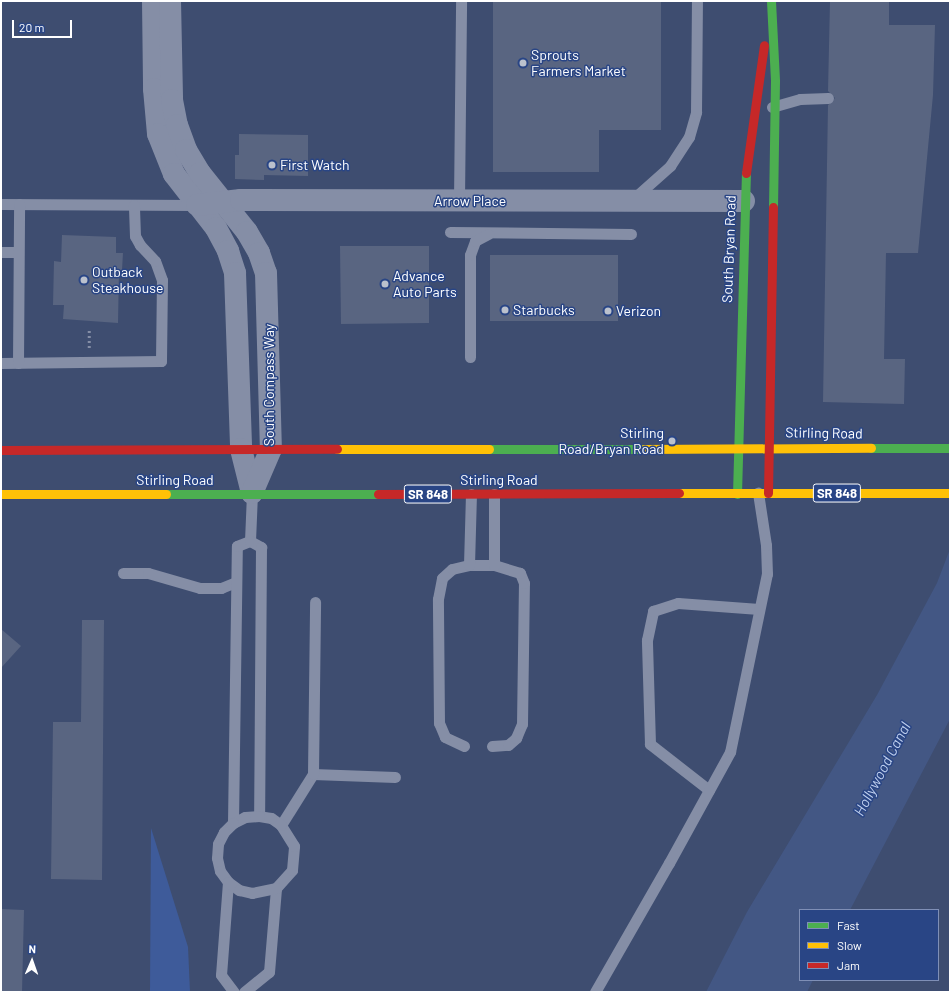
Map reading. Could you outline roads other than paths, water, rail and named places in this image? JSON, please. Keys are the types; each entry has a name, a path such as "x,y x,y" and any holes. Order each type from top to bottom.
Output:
{"main road":[{"name":"South Bryan Road","path":"763,493 768,447 775,105 771,4"},
{"name":"South Bryan Road","path":"737,494 744,201 752,119 771,4"},
{"name":"Stirling Road","path":"1,450 737,447 950,448"},
{"name":"Stirling Road","path":"1,494 950,493"}],"street":[{"name":"South Compass Way","path":"153,1 154,89 158,134 174,174 216,228 228,251 235,273 241,449 252,493"},
{"name":"South Compass Way","path":"170,1 172,100 177,125 193,162 247,232 259,253 266,273 271,449 252,493"},
{"name":"Arrow Place","path":"197,205 224,202 744,201"}],"lane":[{"path":"459,201 461,1"},
{"path":"631,201 670,166 690,137 696,112 697,1"},
{"path":"752,119 775,105 800,99 828,98"},
{"path":"1,204 197,205"},
{"path":"18,363 19,204"},
{"path":"1,363 162,361 162,280 160,268 135,236 134,205"},
{"path":"450,232 488,234 631,234"},
{"path":"470,357 470,255 475,241 488,234"},
{"path":"1,252 18,252"},
{"path":"250,541 252,493"},
{"path":"595,992 730,752 767,574 763,493"},
{"path":"469,565 471,494"},
{"path":"494,494 494,565"},
{"path":"233,823 237,546 250,541 261,547 258,816"},
{"path":"464,746 445,738 439,723 438,599 442,578 452,569 469,565 494,565 510,568 520,573 524,583 522,724 516,738 508,745 492,746"},
{"path":"123,573 148,573 200,588 221,588 236,582"},
{"path":"281,825 313,774 315,602"},
{"path":"709,790 650,744 647,640 653,611 678,603 759,610"},
{"path":"313,774 395,776"},
{"path":"258,816 271,818 281,825 294,846 295,858 285,880 276,888 252,893 239,890 228,882 220,871 217,858 221,838 233,823 245,817 258,816"},
{"path":"228,882 221,975 234,992"},
{"path":"244,992 269,972 276,888"}],"water":[{"name":"Hollywood Canal","path":"950,549 950,719 851,909 799,909 799,981 812,981 807,992 706,992 747,912 877,695 937,583"}],"place":[{"name":"Sprouts Farmers Market","path":"523,63"},
{"name":"First Watch","path":"272,165"},
{"name":"Outback Steakhouse","path":"84,280"},
{"name":"Advance Auto Parts","path":"385,284"},
{"name":"Starbucks","path":"505,310"},
{"name":"Verizon","path":"608,311"},
{"name":"Stirling Road/Bryan Road","path":"672,441"}]}
